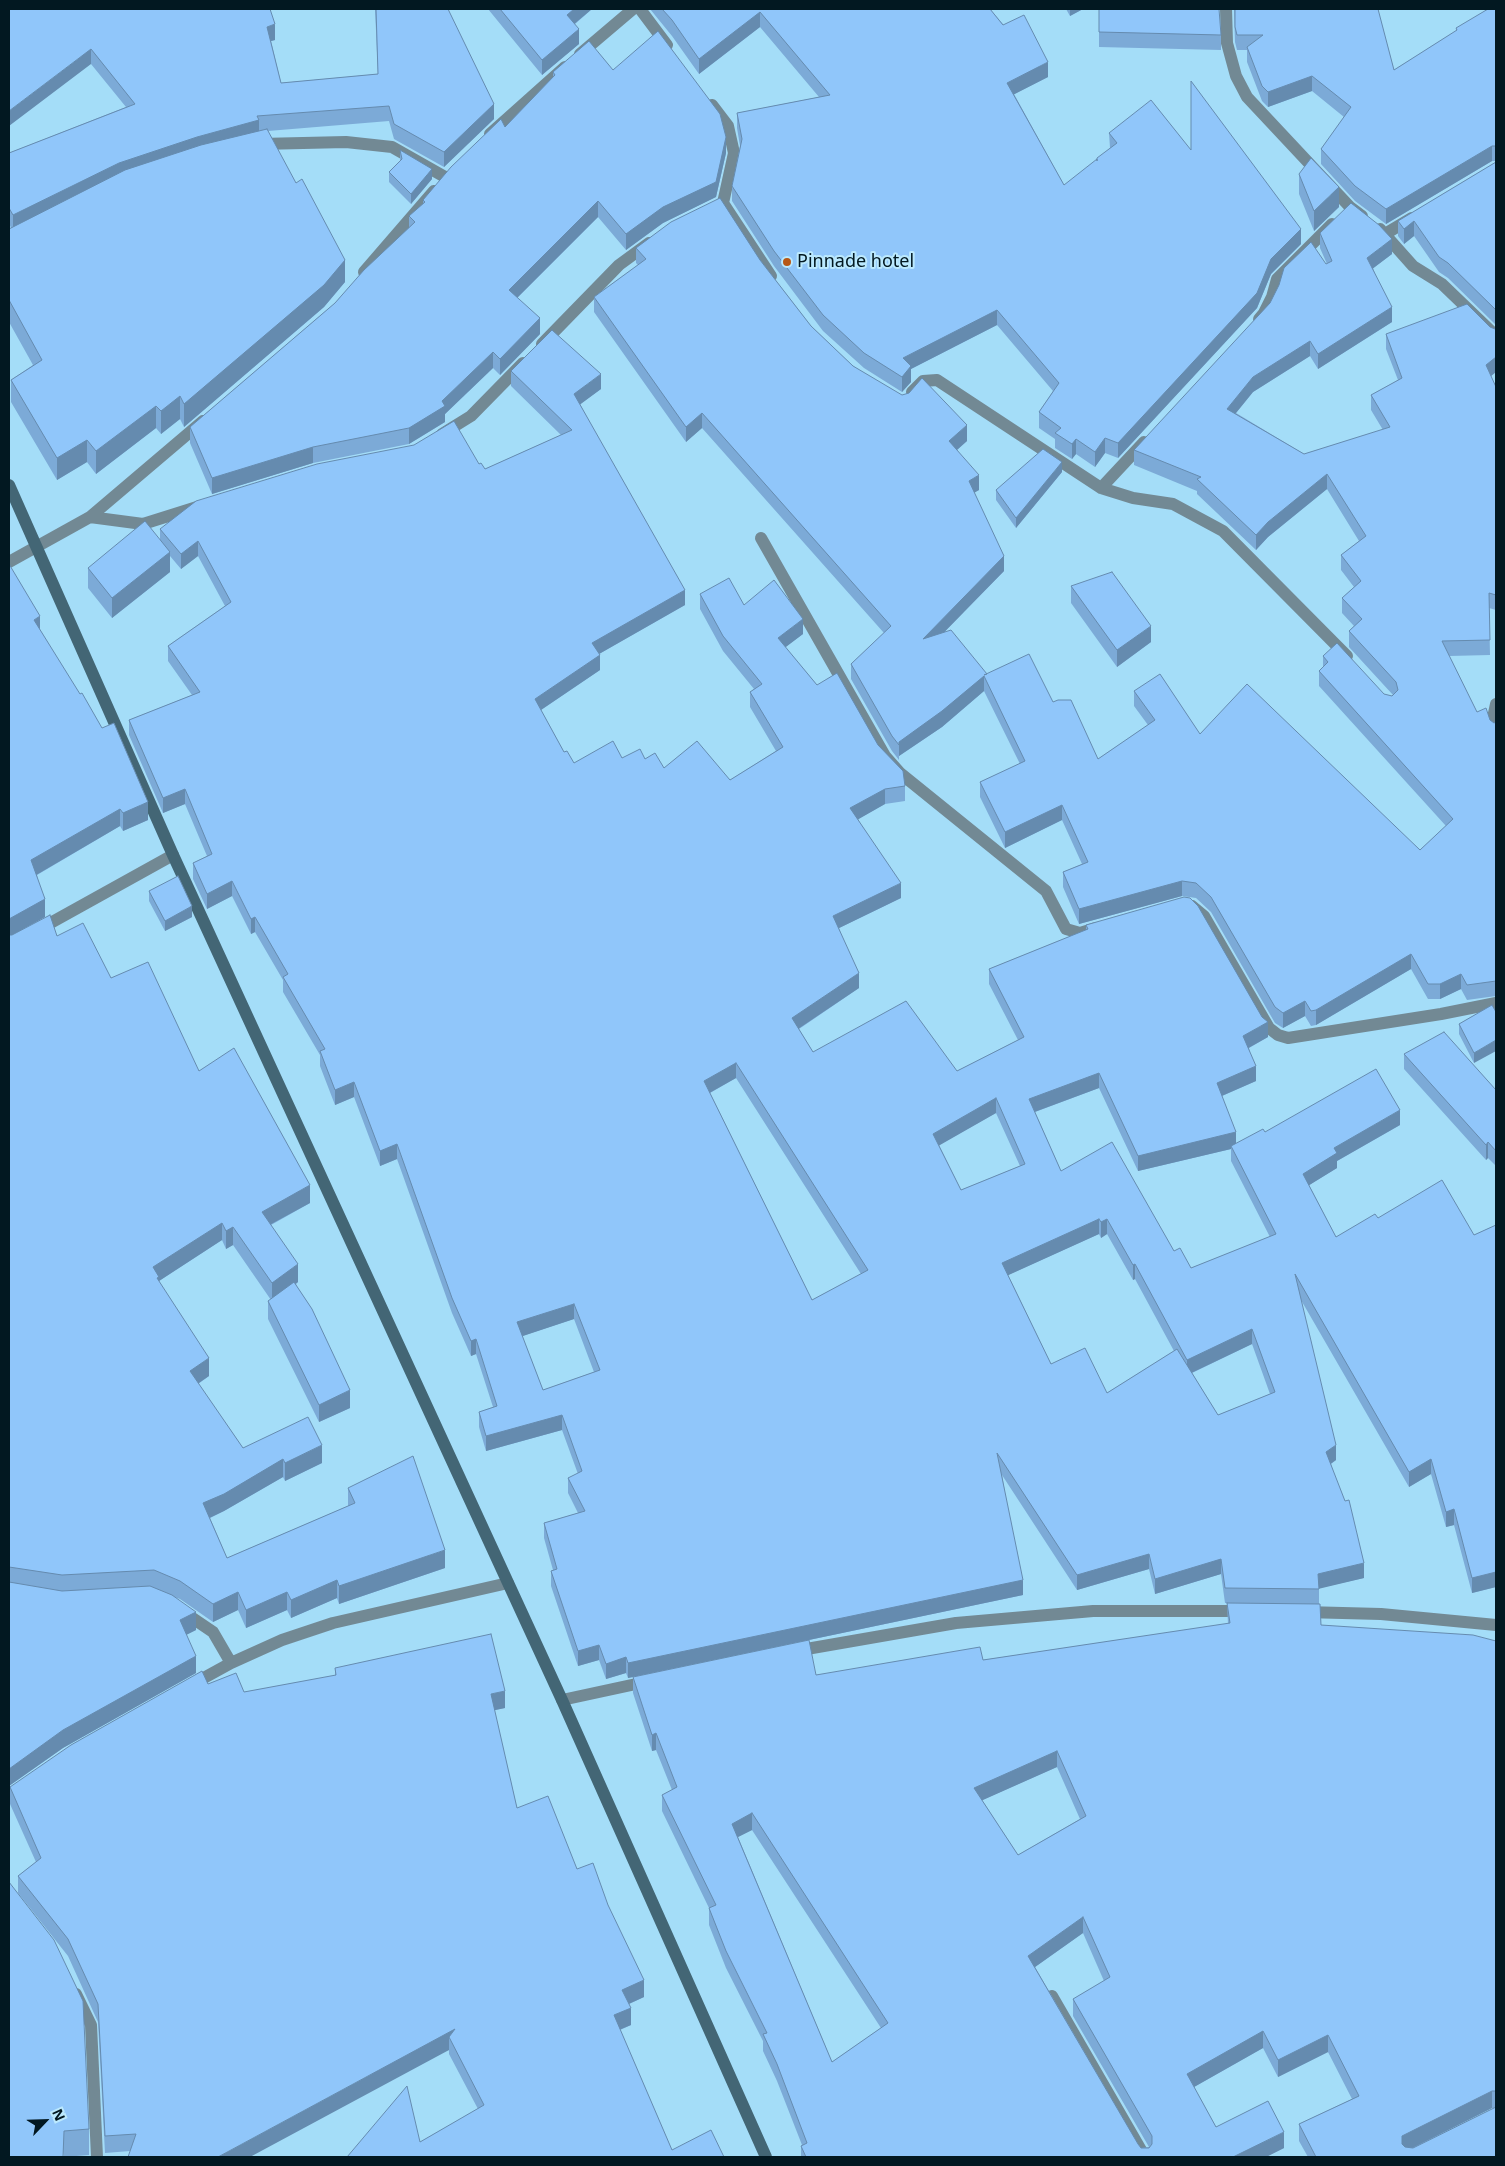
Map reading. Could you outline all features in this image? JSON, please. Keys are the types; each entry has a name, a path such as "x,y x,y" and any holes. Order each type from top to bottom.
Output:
{"street":[{"path":"480,144 521,104 633,9"},
{"path":"640,9 675,56"},
{"path":"1226,9 1227,43 1236,76 1247,98 1350,207 1385,234 1414,266 1442,284 1496,336"},
{"path":"704,95 728,126 734,153 719,204 778,285"},
{"path":"244,148 262,143 346,142 392,147 449,174 355,282"},
{"path":"1251,328 1264,313 1272,298 1277,279 1350,207"},
{"path":"1385,234 1419,214"},
{"path":"434,439 471,416 619,265 659,236"},
{"path":"903,402 923,381 937,380 1101,488 1133,498 1172,504 1223,530 1358,668"},
{"path":"9,562 90,517 210,415"},
{"path":"1101,488 1156,430"},
{"path":"9,485 174,855 562,1700 766,2157"},
{"path":"90,517 143,524 205,504"},
{"path":"761,538 885,756 900,773 1046,891 1066,929 1080,933 1108,925"},
{"path":"1496,704 1493,718 1496,730"},
{"path":"9,946 174,855"},
{"path":"1175,906 1184,904 1194,906 1204,916 1269,1028 1278,1035 1288,1038 1441,1014 1496,1003"},
{"path":"179,1692 231,1663 282,1640 333,1623 508,1583"},
{"path":"168,1603 176,1606 213,1632 231,1663"},
{"path":"787,1653 956,1624 1092,1611 1253,1611"},
{"path":"1292,1612 1381,1614 1496,1625"},
{"path":"562,1700 665,1678"},
{"path":"70,1979 90,2025 97,2157"},
{"path":"1052,1996 1145,2157"}],"building":[{"path":"9,9 270,9 275,24 267,27 281,83 378,74 376,9 448,9 494,104 444,152 394,124 389,106 257,116 259,120 197,137 119,163 13,215 9,208 9,153 135,104 91,49 9,111"},
{"path":"500,9 574,9 567,15 579,29 542,60"},
{"path":"662,9 990,9 1003,25 1024,15 1048,62 1007,83 1064,185 1117,143 1109,133 1151,100 1191,150 1191,81 1301,229 1271,259 1257,293 1118,443 1105,438 1095,452 1076,439 1072,444 1055,433 1061,428 1039,412 1059,383 997,310 903,358 911,366 902,377 864,353 823,315 774,251 732,186 742,139 737,113 830,95 760,12 699,59"},
{"path":"1099,9 1219,9 1221,35 1099,32"},
{"path":"1235,9 1378,9 1394,70 1457,30 1456,28 1488,9 1496,9 1496,146 1492,146 1386,209 1355,186 1321,149 1351,107 1312,76 1268,92 1262,86 1247,47 1263,35 1237,35"},
{"path":"658,31 720,114 726,137 716,182 663,207 626,234 598,201 509,290 540,318 500,359 493,352 442,401 445,406 409,428 313,447 212,478 190,427 335,303 364,270 415,222 409,216 425,202 423,200 451,167 501,119 505,127 555,75 553,72 589,41 613,70"},
{"path":"267,129 296,183 302,179 345,260 324,285 184,404 180,396 161,411 156,406 96,451 87,440 57,458 11,380 42,360 9,300 9,229 125,170 201,145"},
{"path":"400,150 432,169 411,194 389,172 402,159"},
{"path":"1311,158 1339,187 1314,211 1299,174"},
{"path":"1496,162 1496,310 1448,263 1439,257 1414,221 1404,229 1398,221"},
{"path":"720,198 760,260 811,326 853,366 902,395 909,393 922,378 967,425 949,441 979,475 969,481 1004,556 923,639 951,630 987,674 1029,654 1053,702 1071,700 1098,759 1155,720 1134,691 1160,674 1200,734 1247,684 1420,850 1453,819 1319,671 1328,662 1323,656 1337,643 1384,694 1392,696 1398,690 1396,682 1349,631 1362,619 1342,598 1361,581 1341,555 1366,536 1327,474 1268,522 1256,535 1197,479 1201,477 1134,450 1270,303 1279,285 1284,268 1311,242 1326,264 1332,261 1320,233 1351,203 1379,225 1392,239 1367,258 1392,307 1318,354 1310,341 1253,377 1227,409 1304,454 1390,427 1371,395 1402,378 1386,334 1467,304 1490,327 1496,329 1496,357 1486,365 1496,387 1496,595 1489,593 1490,640 1442,641 1477,712 1486,708 1490,720 1494,723 1496,722 1496,981 1467,985 1461,974 1440,984 1428,984 1411,954 1316,1010 1311,1011 1305,1001 1283,1013 1275,1007 1211,897 1196,883 1182,881 1079,909 1063,872 1088,862 1062,805 1005,832 980,782 1025,761 984,676 942,711 899,742 899,745 851,664 891,626 702,413 686,427 594,297 646,259 636,248 671,222"},
{"path":"552,330 601,374 574,394 685,590 592,643 600,655 535,699 564,752 567,751 574,763 613,741 622,758 640,749 645,759 655,753 664,768 697,741 730,780 783,747 750,692 762,684 723,636 700,594 729,578 744,605 774,580 803,619 778,638 817,685 837,673 878,745 903,771 905,786 885,789 850,808 901,883 833,916 859,973 792,1018 813,1052 906,1001 957,1071 1024,1037 989,969 1088,929 1086,925 1184,897 1190,898 1198,906 1262,1017 1268,1022 1243,1036 1256,1066 1217,1083 1236,1132 1138,1156 1099,1073 1029,1099 1061,1171 1112,1142 1174,1251 1180,1248 1191,1268 1276,1234 1231,1146 1263,1129 1265,1132 1376,1069 1400,1110 1334,1148 1337,1153 1303,1174 1336,1237 1375,1214 1378,1218 1442,1180 1474,1235 1496,1225 1496,1572 1472,1578 1454,1509 1446,1512 1431,1459 1409,1472 1295,1274 1336,1445 1326,1452 1345,1501 1349,1500 1364,1563 1318,1574 1319,1589 1225,1588 1221,1559 1155,1579 1149,1554 1077,1575 997,1453 1023,1580 628,1663 626,1657 606,1664 599,1645 578,1651 551,1571 557,1569 544,1523 585,1511 568,1478 582,1471 562,1415 486,1436 479,1412 497,1406 476,1339 471,1341 452,1298 397,1144 380,1151 354,1082 335,1090 320,1051 325,1049 283,977 288,974 255,917 251,919 232,881 207,894 193,863 212,854 185,789 163,798 129,720 200,692 168,646 231,602 198,541 181,554 160,529 196,501 317,464 414,445 454,421 479,464 481,463 485,469 572,430 511,371","holes":["736,1063 868,1270 812,1300 704,1081","996,1098 1025,1164 961,1190 933,1134","1099,1219 1101,1222 1107,1219 1133,1265 1135,1264 1187,1360 1252,1329 1275,1392 1218,1415 1177,1349 1107,1393 1085,1348 1051,1364 1002,1263","574,1304 600,1370 543,1390 517,1322"]},
{"path":"1043,449 1062,462 1016,518 996,490"},
{"path":"145,521 170,552 112,598 88,568"},
{"path":"9,564 40,616 34,620 80,694 82,693 102,728 114,723 148,802 123,813 120,809 31,860 45,899 9,919"},
{"path":"1112,572 1151,626 1117,650 1071,586"},
{"path":"178,876 192,906 165,921 149,891"},
{"path":"50,915 57,936 83,923 111,978 148,962 199,1071 234,1048 310,1185 262,1212 298,1264 272,1283 233,1227 226,1231 222,1223 153,1267 159,1277 157,1278 209,1358 190,1371 243,1448 308,1417 322,1445 285,1463 283,1459 224,1494 203,1503 227,1558 355,1503 348,1488 413,1456 445,1550 339,1586 337,1580 291,1600 287,1592 246,1610 238,1592 213,1604 180,1581 154,1570 62,1575 9,1567 9,935"},
{"path":"1492,1005 1496,1012 1496,1040 1474,1053 1459,1024"},
{"path":"1444,1032 1496,1090 1496,1151 1488,1142 1486,1145 1404,1054"},
{"path":"294,1282 312,1309 350,1390 319,1405 268,1301"},
{"path":"9,1582 62,1591 150,1586 172,1595 196,1612 180,1620 196,1656 63,1730 9,1769"},
{"path":"1227,1603 1320,1604 1321,1625 1473,1635 1496,1641 1496,2091 1492,2091 1402,2136 1402,2144 1405,2147 1413,2148 1496,2107 1496,2157 1316,2157 1299,2124 1359,2096 1328,2035 1278,2060 1263,2031 1187,2074 1216,2127 1268,2101 1284,2132 1233,2157 806,2157 801,2146 807,2143 777,2064 763,2034 767,2033 726,1951 709,1908 716,1905 662,1795 677,1787 656,1733 652,1735 633,1677 809,1640 816,1675 980,1647 983,1660 1230,1623","holes":["1057,1751 1086,1816 1018,1855 974,1788","752,1813 888,2023 832,2062 732,1824","1083,1917 1110,1977 1073,1999 1152,2136 1152,2144 1149,2148 1141,2148 1138,2144 1028,1956"]},
{"path":"491,1634 505,1691 491,1694 517,1808 548,1796 577,1869 593,1863 608,1905 644,1980 622,1990 631,2008 614,2015 672,2150 711,2130 724,2157 347,2157 407,2086 420,2142 484,2105 449,2037 455,2029 218,2157 128,2157 136,2134 105,2136 98,2004 68,1939 18,1876 41,1858 10,1787 71,1745 202,1671 208,1684 236,1673 244,1692 336,1675 335,1668"},
{"path":"9,1882 54,1940 83,2001 89,2129 64,2131 63,2157 9,2157"}],"place":[{"name":"Pinnade hotel","path":"787,262"}]}
